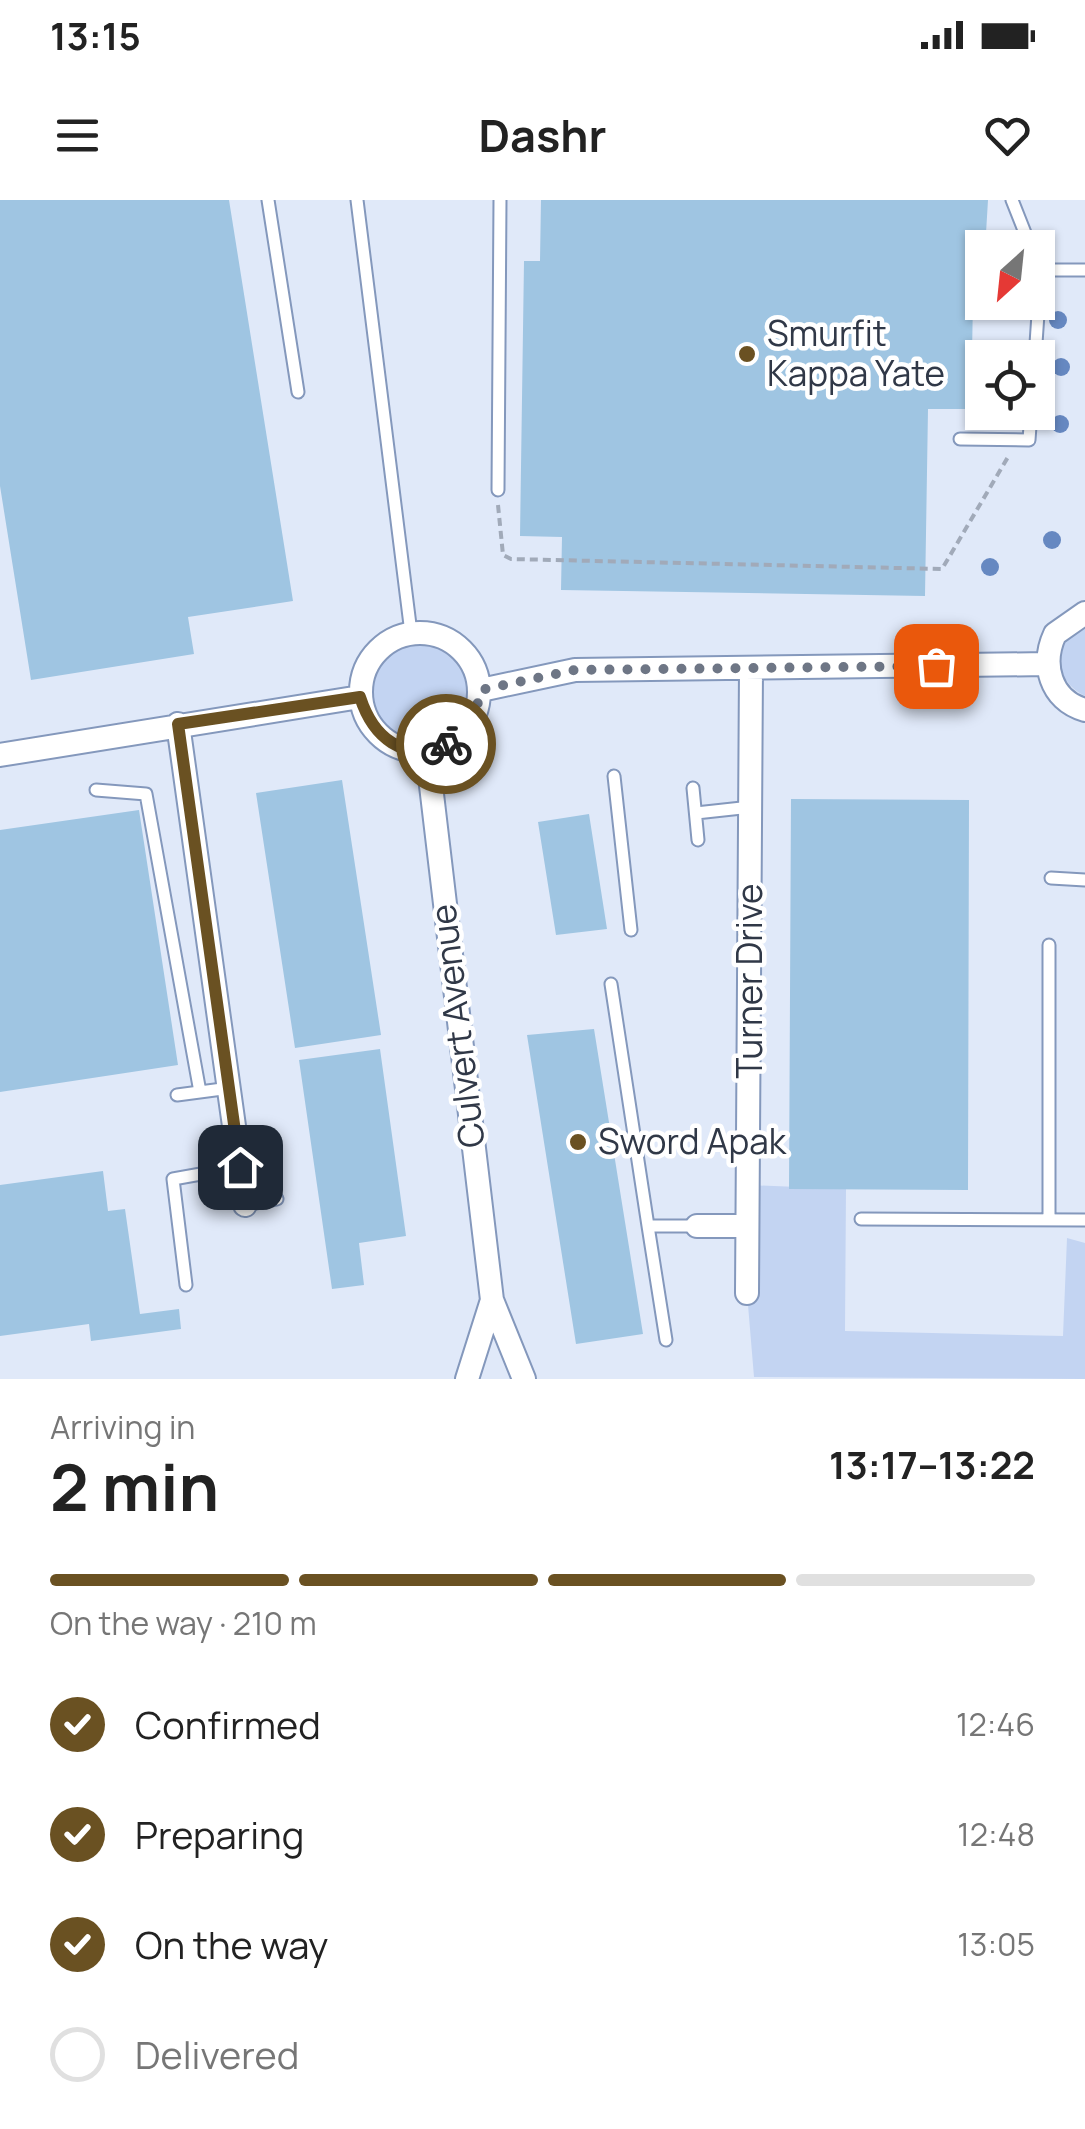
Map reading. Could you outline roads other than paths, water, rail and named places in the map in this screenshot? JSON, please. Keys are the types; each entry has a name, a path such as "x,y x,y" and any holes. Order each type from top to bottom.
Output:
{"street":[{"path":"1085,613 1055,634 1047,664 1061,696 1085,710"},
{"path":"412,633 446,638 471,660 481,690 475,718 460,738 426,752 389,744 369,724 360,697 367,664 386,643 412,633"},
{"path":"481,690 575,670 1047,664"},
{"name":"Turner Drive","path":"747,1292 751,669"},
{"path":"0,755 360,697"},
{"path":"178,724 245,1205"},
{"name":"Culvert Avenue","path":"426,752 492,1300 524,1379"},
{"path":"697,1226 747,1226"},
{"name":"Culvert Avenue","path":"467,1379 492,1300"}],"lane":[{"path":"268,200 298,392"},
{"path":"357,200 412,633"},
{"path":"498,490 500,200"},
{"path":"1012,200 1024,230"},
{"path":"1055,267 1085,270"},
{"path":"960,438 1029,440 1030,430"},
{"path":"614,776 631,930"},
{"path":"693,788 698,840"},
{"path":"96,790 146,794 200,1092"},
{"path":"696,813 751,807"},
{"path":"1051,878 1085,880"},
{"path":"1048,945 1049,1219"},
{"path":"611,984 666,1340"},
{"path":"177,1096 230,1088"},
{"path":"186,1285 173,1180 240,1167"},
{"path":"245,1205 277,1199"},
{"path":"861,1219 1085,1220"},
{"path":"648,1226 697,1226"}],"place":[{"name":"Smurfit Kappa Yate","path":"747,354"},
{"name":"Sword Apak","path":"578,1142"}]}
